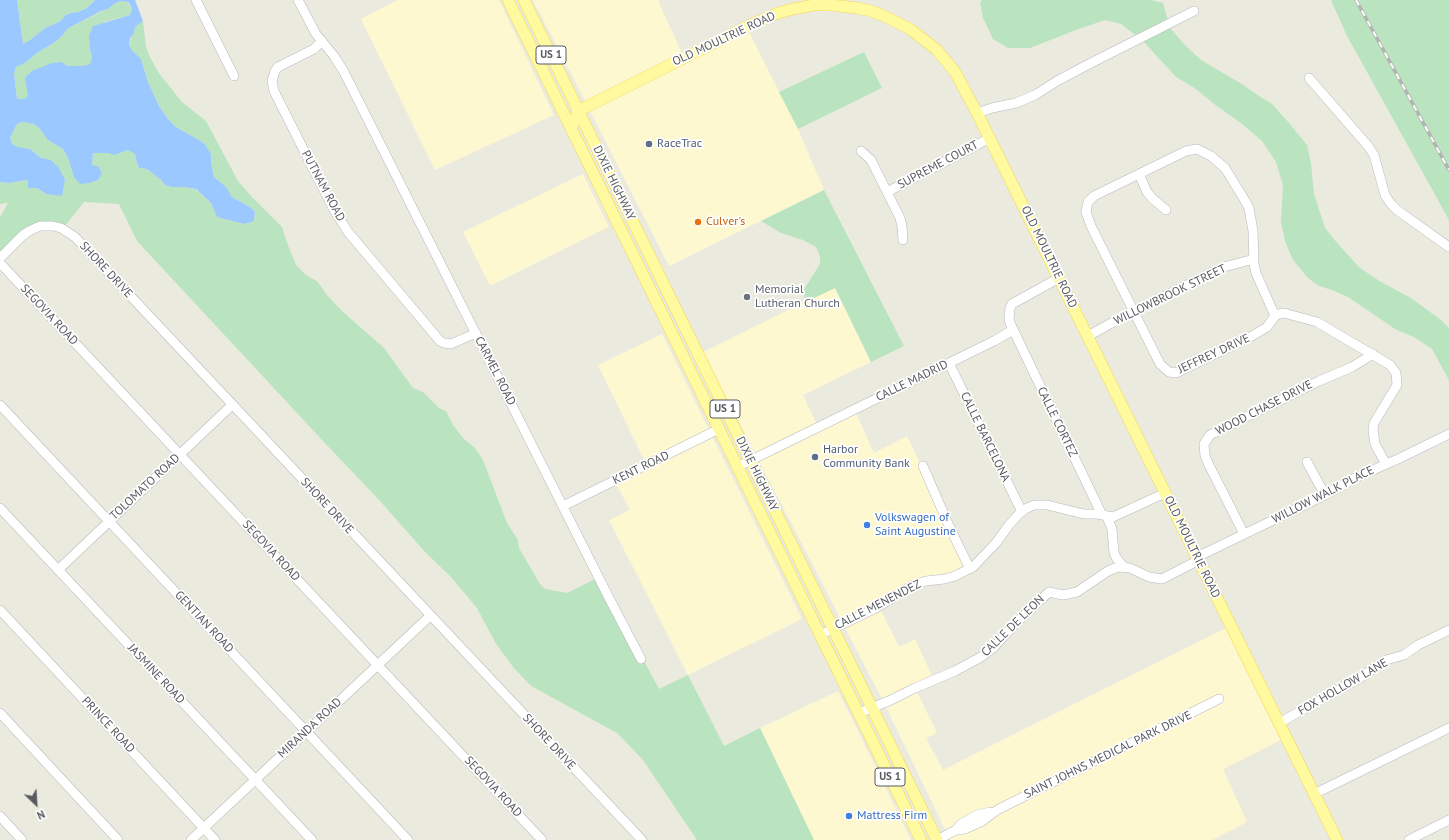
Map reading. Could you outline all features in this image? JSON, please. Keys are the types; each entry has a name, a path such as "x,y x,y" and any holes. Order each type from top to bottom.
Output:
{"main road":[{"name":"US 1","path":"508,0 921,840"},
{"name":"DIXIE HIGHWAY","path":"524,0 937,840"},
{"name":"OLD MOULTRIE ROAD","path":"578,111 764,18 816,3 857,8 884,16 910,29 928,41 945,59 962,84 990,138 1337,840"},
{"path":"571,130 578,111"}],"street":[{"path":"196,0 234,76"},
{"path":"298,0 310,25 322,41"},
{"path":"977,113 992,108 1016,104 1035,95 1089,64 1194,11"},
{"name":"CARMEL ROAD","path":"322,41 334,56 349,83 641,659"},
{"name":"PUTNAM ROAD","path":"322,41 314,49 278,67 272,81 274,91 333,208 348,232 440,341 451,344 476,333"},
{"path":"1309,78 1368,146 1374,155 1385,195 1391,204 1397,210 1449,247"},
{"name":"SUPREME COURT","path":"887,192 990,138"},
{"path":"1134,311 1091,226 1086,212 1088,202 1094,196 1193,149 1201,150 1225,168 1249,208 1253,230 1256,273 1275,316 1284,313 1317,322 1373,354 1390,365 1396,373 1398,378 1397,385 1372,430 1375,444 1386,464"},
{"name":"SUPREME COURT","path":"861,151 871,160 900,218 903,240"},
{"path":"1139,174 1147,192 1166,210"},
{"name":"SHORE DRIVE","path":"0,258 22,236 40,226 53,226 68,232 75,237 642,840"},
{"name":"WILLOWBROOK STREET","path":"1088,336 1211,272 1254,259"},
{"name":"SEGOVIA ROAD","path":"0,263 542,840"},
{"path":"1013,330 1009,318 1012,304 1059,278"},
{"path":"657,304 665,288"},
{"name":"JEFFREY DRIVE","path":"1134,311 1160,364 1165,370 1172,373 1180,371 1252,336 1267,327 1275,316"},
{"name":"CALLE MADRID","path":"737,467 1013,330"},
{"name":"CALLE CORTEZ","path":"1013,330 1104,516"},
{"name":"WOOD CHASE DRIVE","path":"1244,534 1205,456 1204,444 1210,435 1318,381 1352,367 1373,354"},
{"name":"CALLE BARCELONA","path":"949,363 1022,512"},
{"name":"GENTIAN ROAD","path":"0,405 408,840"},
{"name":"TOLOMATO ROAD","path":"58,570 232,405"},
{"name":"KENT ROAD","path":"563,506 718,429"},
{"name":"WILLOW WALK PLACE","path":"1198,559 1244,534 1325,495 1355,478 1449,434"},
{"path":"1307,462 1325,495"},
{"path":"923,466 943,513 970,569"},
{"name":"CALLE MENENDEZ","path":"820,635 876,608 913,585 955,576 970,569 985,556 1009,525 1028,507 1038,504 1059,507 1084,514 1116,517 1165,493"},
{"name":"JASMINE ROAD","path":"0,508 312,840"},
{"path":"1104,516 1112,529 1114,553 1124,567 1150,577 1162,579 1198,559"},
{"name":"CALLE DE LEON","path":"859,713 955,671 981,657 1048,592 1063,595 1077,592 1114,568 1124,567"},
{"name":"PRINCE ROAD","path":"0,610 215,840"},
{"name":"MIRANDA ROAD","path":"190,840 430,616"},
{"name":"FOX HOLLOW LANE","path":"1279,723 1358,679 1386,660 1404,655 1418,645 1449,630"},
{"name":"SAINT JOHNS MEDICAL PARK DRIVE","path":"937,840 956,830 965,829 981,822 997,810 1219,699"},
{"path":"0,714 118,840"},
{"path":"1314,794 1449,728"},
{"path":"0,816 22,840"},
{"path":"1409,840 1449,820"}],"shaded area":[{"path":"398,0 499,0 554,115 435,170 361,19"},
{"path":"533,0 660,0 658,1 683,55 586,103"},
{"path":"748,30 798,129 824,190 669,266 589,109"},
{"path":"583,174 609,227 490,286 463,232"},
{"path":"835,287 871,362 803,395 818,427 855,411 874,453 907,436 969,567 943,579 911,584 879,606 899,647 915,639 934,680 916,690 937,733 926,738 943,770 1228,627 1283,739 1223,769 1247,822 1212,840 950,840 887,709 703,352"},
{"path":"662,334 802,619 688,675 609,520 630,510 614,480 646,464 598,365"},
{"path":"838,691 911,840 814,840 760,728"}],"green space":[{"path":"17,0 95,0 87,8 66,15 59,22 45,28 23,44"},
{"path":"982,0 1151,0 1163,3 1170,28 1185,45 1201,60 1272,104 1307,145 1311,163 1314,194 1325,228 1338,244 1360,268 1381,282 1411,298 1441,320 1449,328 1449,380 1432,349 1414,337 1395,329 1348,297 1319,286 1308,278 1293,260 1285,241 1281,222 1283,185 1276,162 1262,141 1196,89 1176,77 1142,40 1121,24 1105,20 1030,48 1008,48 993,39 983,18 980,3"},
{"path":"1331,0 1449,0 1449,220 1347,36"},
{"path":"120,1 127,2 132,8 130,15 104,22 90,49 92,57 90,64 82,66 67,66 62,62 28,88 29,96 24,99 17,99 14,73 16,67 25,63 37,53 55,42 67,29 108,9"},
{"path":"143,21 146,47 158,72 182,102 206,121 238,181 282,227 296,265 306,275 318,282 326,294 342,311 384,348 413,388 423,392 439,408 446,411 453,425 463,438 475,448 483,460 507,523 518,540 519,548 540,584 545,589 567,593 599,577 659,689 688,675 724,746 760,728 814,840 697,840 643,760 617,733 531,686 513,667 495,642 477,608 450,576 425,552 380,501 137,241 119,204 84,202 65,226 48,222 0,255 0,217 8,203 0,204 0,182 9,183 28,180 29,188 37,188 46,194 41,158 30,149 18,147 12,144 10,138 17,124 22,122 34,124 48,140 63,149 68,158 74,177 90,183 98,180 102,174 92,165 93,153 108,153 114,155 128,150 135,154 139,168 147,169 165,185 195,189 211,203 217,217 244,224 254,221 255,212 250,207 232,197 225,187 214,177 211,154 204,143 176,127 159,106 148,82 141,59 129,45 135,27"},
{"path":"864,52 882,88 798,129 779,92"},
{"path":"824,190 904,346 871,362 835,288 806,302 803,291 820,264 820,256 816,247 803,240 781,233 761,221"}],"water":[{"path":"0,0 17,0 23,44 45,28 59,22 66,15 87,8 95,0 135,0 143,21 135,27 129,45 141,59 148,82 159,106 176,127 204,143 211,154 214,177 226,187 232,197 250,207 255,212 254,221 244,224 217,217 211,203 196,189 171,187 165,185 147,169 139,168 135,154 128,150 114,155 108,153 93,153 92,165 99,167 102,174 98,180 80,184 74,177 68,158 63,149 48,140 34,124 22,122 17,124 10,138 12,144 18,147 30,149 41,158 51,160 59,168 65,180 62,196 46,194 37,188 28,188 28,180 9,183 0,182","holes":["120,1 128,2 132,8 130,15 93,26 89,36 92,57 90,64 82,66 67,66 62,62 52,63 32,71 25,78 28,96 24,99 17,99 14,73 16,67 25,63 37,53 55,42 67,29 101,11 108,9"]}],"railway":[{"path":"1356,0 1449,170"}],"place":[{"name":"RaceTrac","path":"649,144"},
{"name":"Culver's","path":"698,222"},
{"name":"Memorial Lutheran Church","path":"747,297"},
{"name":"Harbor Community Bank","path":"815,457"},
{"name":"Volkswagen of Saint Augustine","path":"867,525"},
{"name":"Mattress Firm","path":"849,816"}]}
